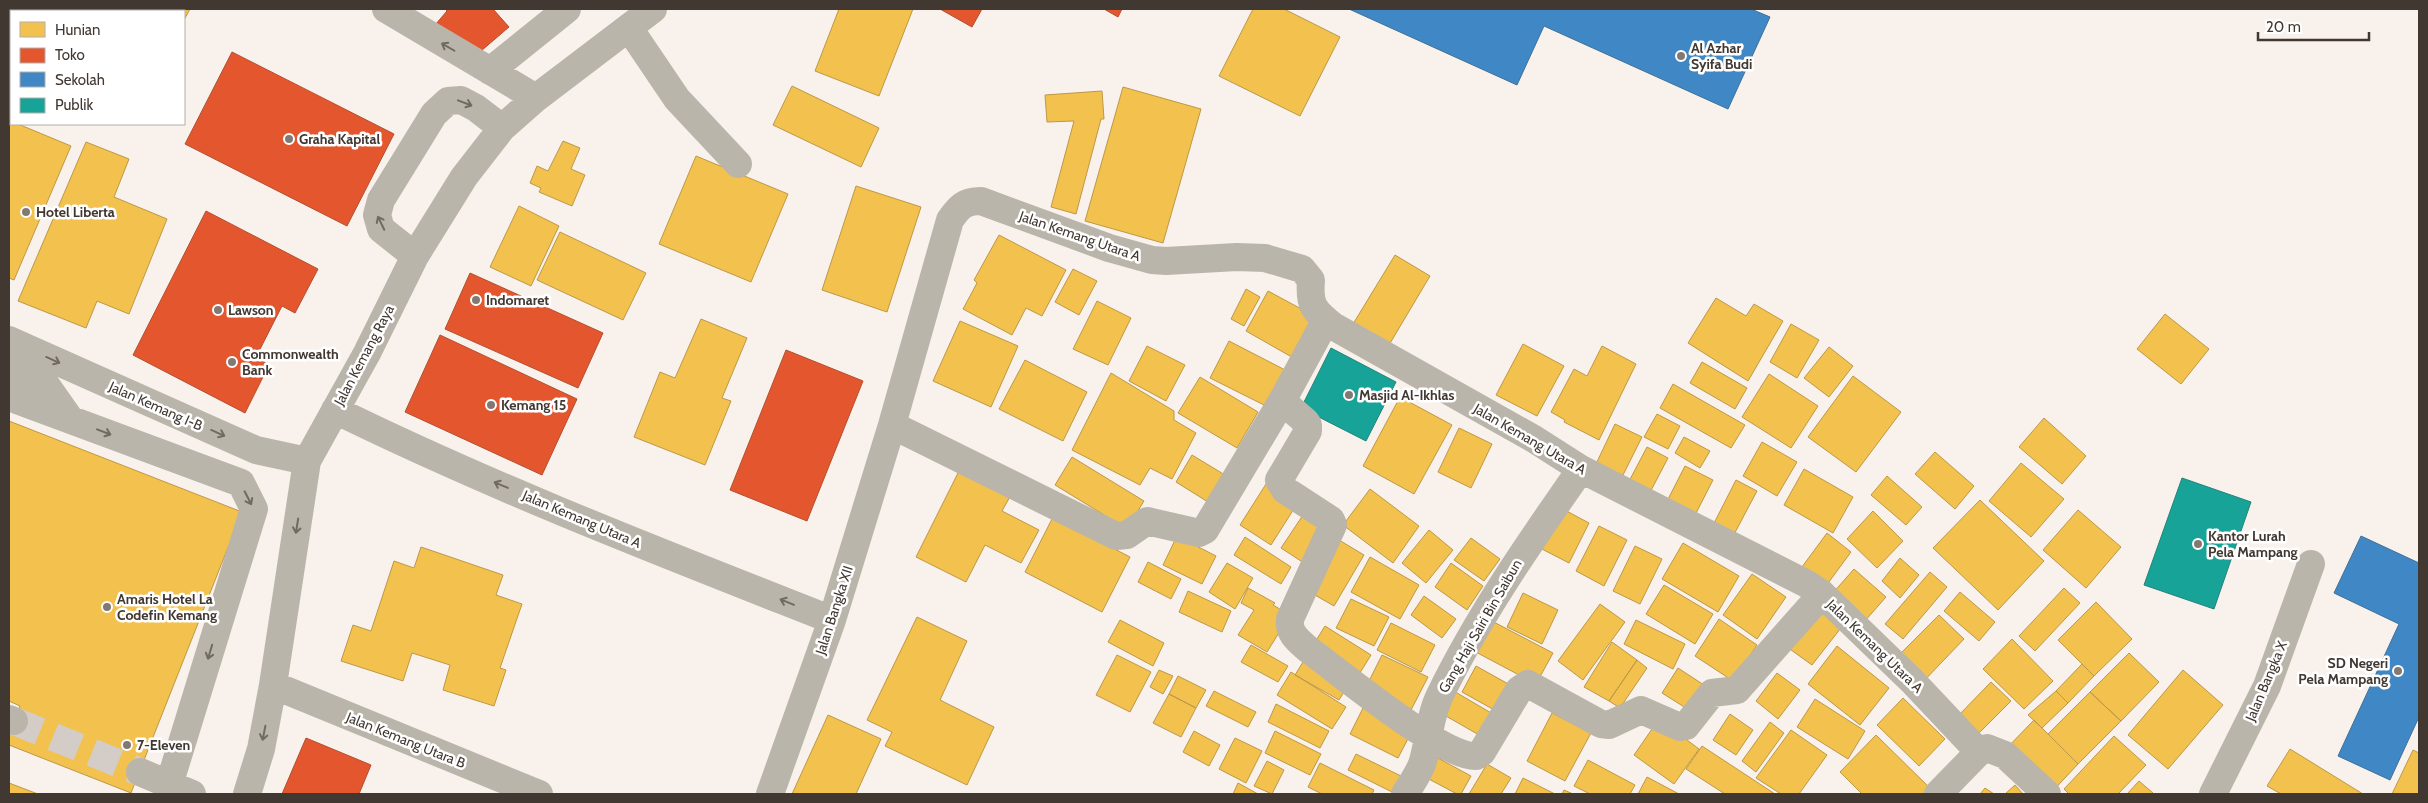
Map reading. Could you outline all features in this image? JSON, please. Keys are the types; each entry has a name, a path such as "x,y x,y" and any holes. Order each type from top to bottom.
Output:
{"street":[{"path":"386,9 536,98"},
{"path":"490,71 567,9"},
{"name":"Jalan Kemang Raya","path":"247,794 261,748 273,685 307,461 367,353 415,256 464,177 502,128 536,98 653,9"},
{"path":"629,28 677,98 738,164"},
{"path":"415,256 381,229 377,216 381,200 434,114 448,101 461,100 476,108 502,128"},
{"name":"Jalan Kemang Utara A","path":"892,425 950,220 958,207 968,201 981,201 1109,248 1152,260 1265,258 1302,269 1311,280 1309,298 1313,308 1326,320 1534,438 1581,469 1699,531 1780,570 1822,594 1913,682 1979,752"},
{"path":"892,425 1116,536 1127,535 1147,521 1199,533 1205,530 1282,401 1326,320"},
{"path":"11,351 16,371 44,382 70,419"},
{"name":"Jalan Kemang I-B","path":"11,351 256,450 307,461"},
{"path":"9,397 241,483 254,509 183,791 140,772"},
{"path":"1282,401 1308,424 1308,431 1279,480 1280,484 1285,490 1330,520 1333,525 1290,620 1289,628 1294,637 1309,650 1427,736 1463,755 1476,756 1482,752 1519,690 1528,684 1592,721 1601,724 1608,725 1641,710 1680,727 1686,726 1712,693 1738,690 1822,594"},
{"name":"Jalan Kemang Utara A","path":"335,410 395,440 546,504 832,620"},
{"name":"Jalan Bangka XII","path":"770,794 832,620 892,425"},
{"name":"Gang Haji Sairi Bin Saibun","path":"1405,794 1422,762 1427,736 1439,697 1477,626 1525,548 1581,469"},
{"name":"Jalan Bangka X","path":"2214,794 2267,686 2311,564"},
{"name":"Jalan Kemang Utara B","path":"273,685 540,794"},
{"path":"1938,794 1979,752 1987,748 1995,749 2005,755 2047,794"}],"building: Hunian":[{"path":"133,9 190,9 185,18 185,10"},
{"path":"839,9 913,9 879,96 815,71"},
{"path":"1253,9 1284,9 1340,37 1300,116 1219,76"},
{"path":"792,86 879,128 861,167 773,125"},
{"path":"1123,87 1201,109 1163,243 1085,221"},
{"path":"1102,91 1104,119 1101,119 1076,214 1051,207 1074,121 1047,122 1045,95"},
{"name":"Hotel Liberta","path":"9,120 10,125 20,125 71,146 14,280 9,278"},
{"path":"563,141 580,148 571,169 585,175 572,206 539,192 541,188 530,183 537,166 548,171"},
{"path":"86,142 129,159 114,197 167,219 129,314 97,301 86,328 18,301"},
{"path":"696,156 788,194 751,282 659,244"},
{"path":"856,186 921,207 887,312 822,290"},
{"path":"519,206 559,226 531,286 490,267"},
{"path":"560,232 646,273 623,320 537,280"},
{"path":"999,235 1066,270 1042,316 1026,308 1012,335 963,309 977,283 974,280"},
{"path":"1395,255 1430,276 1389,345 1353,324"},
{"path":"1073,269 1097,281 1079,315 1055,302"},
{"path":"1246,289 1260,297 1244,326 1231,319"},
{"path":"1268,291 1320,319 1297,360 1246,331"},
{"path":"1716,298 1746,316 1754,304 1783,321 1748,381 1688,343"},
{"path":"1097,301 1131,318 1108,365 1073,349"},
{"path":"2165,314 2209,349 2181,384 2137,349"},
{"path":"701,319 747,338 722,398 731,401 705,465 634,437 660,372 675,378"},
{"path":"960,321 1018,346 991,407 933,381"},
{"path":"1791,324 1819,340 1797,378 1770,362"},
{"path":"1229,341 1291,373 1272,409 1210,378"},
{"path":"1523,344 1564,366 1537,416 1496,395"},
{"path":"1147,346 1185,365 1166,401 1129,381"},
{"path":"1602,346 1636,364 1599,440 1564,422 1565,420 1551,412 1574,369 1587,376"},
{"path":"1829,347 1853,366 1829,397 1804,378"},
{"path":"1025,360 1087,392 1063,441 999,409"},
{"path":"1702,362 1747,388 1735,409 1690,383"},
{"path":"1111,373 1174,411 1174,420 1196,433 1172,479 1150,468 1140,485 1072,450"},
{"path":"1769,374 1818,406 1791,448 1742,417"},
{"path":"1853,376 1901,412 1856,472 1808,437"},
{"path":"1200,377 1258,412 1237,448 1178,413"},
{"path":"1673,384 1745,425 1731,448 1660,408"},
{"path":"1400,397 1452,425 1414,494 1363,466"},
{"path":"1657,414 1680,426 1668,449 1644,437"},
{"path":"2044,418 2086,456 2062,484 2019,447"},
{"name":"Amaris Hotel La Codefin Kemang","path":"9,421 242,512 131,793 9,745 9,736 20,706 9,701"},
{"path":"1615,424 1642,437 1621,479 1595,466"},
{"path":"1459,428 1492,444 1471,488 1438,472"},
{"path":"1684,437 1710,451 1700,468 1675,453"},
{"path":"1762,442 1797,462 1777,496 1743,476"},
{"path":"1647,447 1668,458 1647,498 1626,487"},
{"path":"1935,452 1974,486 1955,509 1915,474"},
{"path":"1192,455 1225,475 1208,502 1176,482"},
{"path":"1072,457 1144,501 1127,529 1055,485"},
{"path":"2021,463 2064,499 2031,537 1989,501"},
{"path":"1685,466 1713,480 1693,519 1665,505"},
{"path":"961,467 1012,493 1002,511 1039,530 1021,563 985,545 966,582 916,557"},
{"path":"1804,469 1853,497 1833,533 1784,505"},
{"path":"1887,476 1922,507 1906,525 1871,495"},
{"path":"1736,480 1757,491 1730,542 1710,531"},
{"path":"1266,484 1297,504 1271,545 1240,525"},
{"path":"1370,489 1419,526 1393,563 1343,525"},
{"path":"1980,500 2044,561 1998,610 1933,548"},
{"path":"1561,508 1589,523 1569,563 1540,548"},
{"path":"2078,510 2121,547 2086,588 2043,550"},
{"path":"1873,511 1903,541 1877,568 1847,539"},
{"path":"1303,515 1326,529 1304,563 1281,548"},
{"path":"1053,517 1130,557 1102,612 1025,572"},
{"path":"1599,526 1627,540 1604,586 1576,571"},
{"path":"1429,530 1453,550 1426,583 1402,563"},
{"path":"1827,533 1851,552 1823,590 1799,571"},
{"path":"1177,536 1216,556 1202,584 1163,565"},
{"path":"1245,537 1291,567 1281,584 1234,555"},
{"path":"1471,538 1500,559 1484,581 1454,560"},
{"path":"1339,540 1364,555 1334,606 1308,591"},
{"path":"1683,543 1739,576 1718,612 1662,579"},
{"path":"1635,546 1662,559 1640,604 1613,591"},
{"path":"421,547 503,575 496,595 522,604 500,668 506,670 494,706 443,690 450,665 412,653 403,681 341,661 353,625 371,631 394,561 414,568"},
{"path":"1370,557 1419,585 1400,619 1351,592"},
{"path":"1900,558 1919,575 1900,598 1882,581"},
{"path":"1148,562 1181,579 1171,599 1138,582"},
{"path":"1227,563 1253,578 1235,609 1209,592"},
{"path":"1451,563 1483,586 1467,610 1435,587"},
{"path":"1854,569 1886,597 1864,622 1832,594"},
{"path":"1930,572 1947,587 1903,639 1885,624"},
{"path":"1752,574 1786,597 1757,639 1723,615"},
{"path":"1664,585 1713,614 1695,644 1646,614"},
{"path":"1248,588 1275,603 1273,605 1290,615 1267,652 1238,635 1254,610 1241,603"},
{"path":"2064,588 2080,603 2035,651 2019,636"},
{"path":"1188,591 1231,611 1222,632 1179,612"},
{"path":"1960,592 1995,622 1979,641 1944,611"},
{"path":"1523,593 1558,610 1542,644 1507,627"},
{"path":"1424,596 1456,619 1442,638 1411,615"},
{"path":"1351,599 1389,617 1374,646 1336,628"},
{"path":"2096,602 2132,639 2094,676 2058,640"},
{"path":"1600,604 1625,622 1583,680 1558,661"},
{"path":"1820,604 1844,624 1812,665 1787,647"},
{"path":"1939,615 1964,639 1920,685 1895,659"},
{"path":"917,617 967,641 940,700 994,727 967,785 885,746 892,732 867,720"},
{"path":"1488,619 1553,653 1536,684 1472,650"},
{"path":"1719,619 1757,645 1733,681 1695,656"},
{"path":"1120,620 1164,643 1153,666 1108,642"},
{"path":"1636,620 1685,644 1673,669 1624,644"},
{"path":"1391,623 1435,645 1421,672 1377,650"},
{"path":"1325,626 1371,655 1358,676 1312,647"},
{"path":"2012,639 2053,681 2024,709 1983,669"},
{"path":"1612,642 1637,660 1609,701 1584,687"},
{"path":"1251,645 1288,666 1278,682 1241,662"},
{"path":"1837,646 1889,688 1860,725 1808,684"},
{"path":"2129,653 2159,682 2121,721 2090,692"},
{"path":"1117,655 1151,672 1130,712 1096,695"},
{"path":"1382,655 1428,677 1411,710 1366,687"},
{"path":"1306,657 1350,682 1339,700 1295,675"},
{"path":"1637,660 1647,668 1620,708 1609,701"},
{"path":"2082,664 2094,676 2068,703 2056,691"},
{"path":"1476,666 1512,686 1498,712 1462,692"},
{"path":"1678,668 1704,685 1689,710 1662,693"},
{"path":"1159,670 1173,676 1163,694 1150,687"},
{"path":"2183,670 2223,705 2168,769 2128,735"},
{"path":"1291,672 1346,707 1332,729 1277,695"},
{"path":"1777,673 1800,690 1778,719 1756,701"},
{"path":"1178,676 1206,690 1196,708 1169,694"},
{"path":"1991,682 2011,701 1976,736 1957,717"},
{"path":"1452,690 1498,717 1486,739 1439,712"},
{"path":"1214,691 1256,712 1248,727 1206,706"},
{"path":"2056,691 2068,703 2042,728 2028,715"},
{"path":"2090,692 2121,721 2078,764 2048,734"},
{"path":"1169,694 1196,708 1181,737 1153,723"},
{"path":"1903,698 1945,739 1919,766 1877,725"},
{"path":"1815,699 1865,731 1848,759 1797,727"},
{"path":"1276,704 1329,731 1320,748 1268,722"},
{"path":"1363,708 1412,731 1398,758 1350,734"},
{"path":"1552,713 1591,733 1565,781 1527,761"},
{"path":"1730,714 1753,730 1736,755 1713,740"},
{"path":"828,715 881,739 856,794 792,794"},
{"path":"1659,719 1699,749 1674,784 1634,755"},
{"path":"2034,720 2078,764 2050,794 2003,752"},
{"path":"1770,722 1784,733 1756,772 1742,761"},
{"path":"1791,730 1827,755 1799,794 1781,794 1756,778"},
{"path":"1194,731 1220,745 1209,766 1183,752"},
{"path":"1275,731 1321,754 1310,775 1265,753"},
{"path":"1876,735 1934,794 1862,794 1840,772"},
{"path":"2114,736 2146,765 2118,794 2069,794 2064,789"},
{"path":"1235,738 1262,751 1246,783 1219,769"},
{"path":"1702,746 1775,794 1725,794 1686,769"},
{"path":"2290,749 2363,794 2281,794 2267,786"},
{"path":"2413,750 2419,753 2419,794 2392,794"},
{"path":"1356,754 1401,776 1392,792 1348,770"},
{"path":"1436,757 1471,776 1461,794 1457,794 1425,777"},
{"path":"1588,760 1635,785 1630,794 1590,794 1574,786"},
{"path":"1267,761 1284,770 1272,794 1254,786"},
{"path":"1320,763 1374,790 1372,794 1322,794 1308,787"},
{"path":"1487,764 1511,778 1501,794 1469,794"},
{"path":"1647,777 1679,794 1638,794"},
{"path":"1523,778 1555,794 1515,794"},
{"path":"2139,781 2153,793 2127,794"},
{"path":"9,783 38,794 9,794"},
{"path":"1238,783 1258,794 1233,794"},
{"path":"2015,785 2023,794 2005,794"},
{"path":"1985,788 1994,794 1980,794"},
{"path":"1564,790 1573,794 1562,794"}],"building: Toko":[{"path":"445,9 493,9 509,27 481,51 435,25 447,11"},
{"path":"940,9 982,9 972,27"},
{"path":"1104,9 1122,9 1118,17"},
{"name":"Graha Kapital","path":"232,52 394,134 347,226 185,144"},
{"name":"Lawson","path":"206,211 318,269 295,313 282,306 256,357 269,365 245,413 133,355"},
{"path":"470,273 603,333 578,388 445,329"},
{"name":"Kemang 15","path":"440,335 577,399 542,475 405,412"},
{"path":"786,350 863,381 807,521 730,490"},
{"path":"306,738 371,765 359,794 282,794"}],"building: Sekolah":[{"name":"Al Azhar Syifa Budi","path":"1349,9 1751,9 1770,17 1728,109 1544,26 1517,85"},
{"name":"SD Negeri Pela Mampang","path":"2361,536 2419,563 2419,717 2390,780 2338,756 2399,624 2334,593"}],"building: Publik":[{"name":"Masjid Al-Ikhlas","path":"1331,348 1396,382 1366,441 1301,408"},
{"name":"Kantor Lurah Pela Mampang","path":"2182,478 2251,502 2214,609 2144,585"}],"tunnel":[{"path":"14,721 140,772"}],"place":[{"name":"Al Azhar Syifa Budi","path":"1681,56"},
{"name":"Graha Kapital","path":"289,139"},
{"name":"Hotel Liberta","path":"26,212"},
{"name":"Indomaret","path":"476,300"},
{"name":"Lawson","path":"218,310"},
{"name":"Commonwealth Bank","path":"232,362"},
{"name":"Masjid Al-Ikhlas","path":"1349,395"},
{"name":"Kemang 15","path":"491,405"},
{"name":"Kantor Lurah Pela Mampang","path":"2198,544"},
{"name":"Amaris Hotel La Codefin Kemang","path":"107,607"},
{"name":"SD Negeri Pela Mampang","path":"2398,671"},
{"name":"7-Eleven","path":"127,745"}]}
